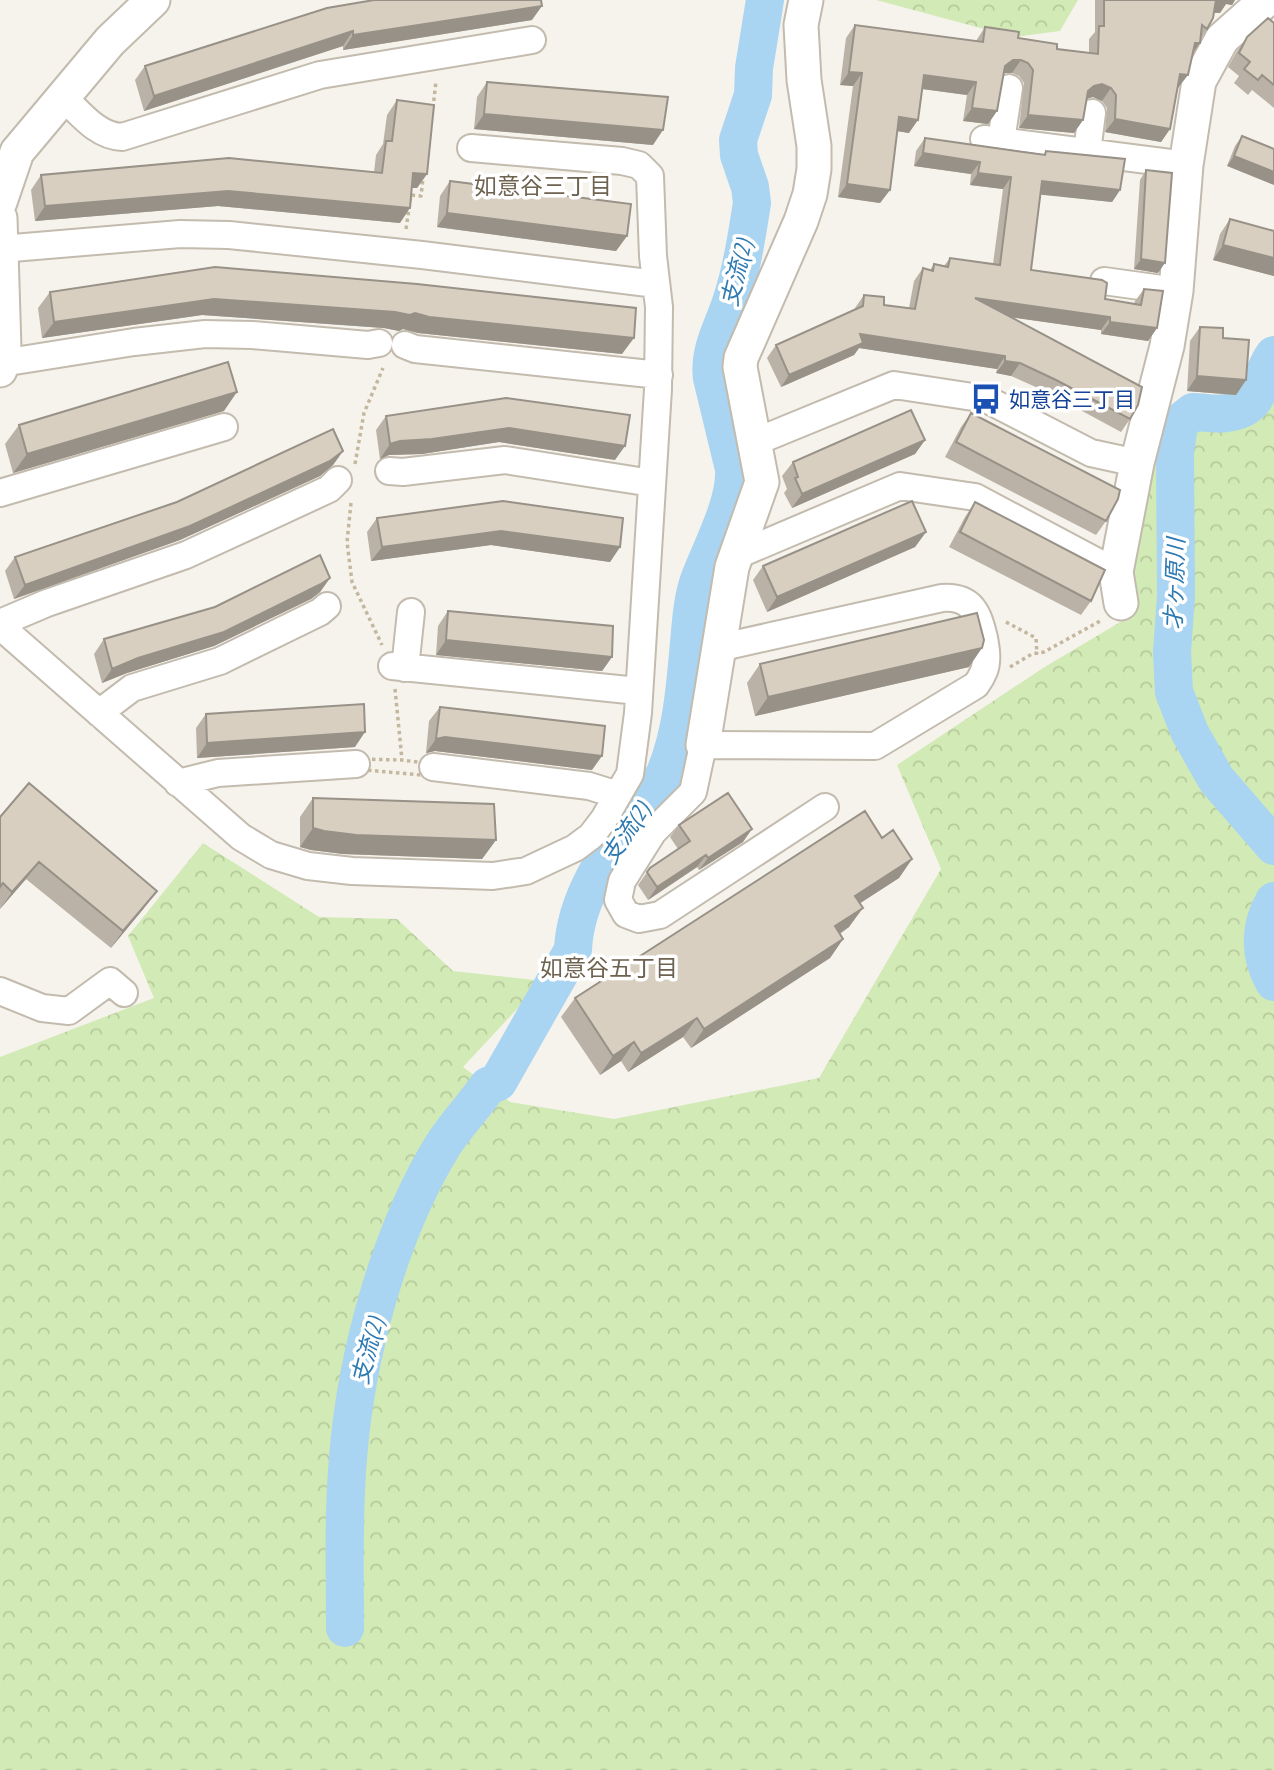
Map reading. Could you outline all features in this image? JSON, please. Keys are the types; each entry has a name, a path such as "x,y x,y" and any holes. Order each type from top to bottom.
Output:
{"street":[{"path":"0,202 17,152 110,41 153,0"},
{"path":"806,0 801,25 804,80 814,146 810,194 801,221 741,358 740,367 762,482 735,556 693,792 653,832 622,881 618,900 626,914 639,919 660,915 825,807"},
{"path":"735,556 900,486 975,497 1118,588 1137,463 1167,346 1176,291 1186,165 1199,81 1222,39 1266,0"},
{"path":"63,97 97,130 113,137 122,137 320,75 532,40"},
{"path":"1009,88 993,140 1186,165"},
{"path":"1087,152 1092,113"},
{"path":"338,480 329,489 186,555 47,603 0,624 250,844 288,862 352,871 485,875 526,871 575,848 598,827 630,774 659,375 659,307 653,256 650,176 639,165 622,161 471,148"},
{"path":"0,218 4,349 1,367 134,342 205,334 368,345 393,344 415,349 659,375"},
{"path":"1,249 180,234 229,235 422,255 656,284"},
{"path":"1104,281 1176,291"},
{"path":"755,442 894,385 986,400 1091,453 1137,463"},
{"path":"0,493 224,427"},
{"path":"389,471 402,472 505,460 652,483"},
{"path":"703,745 875,746 976,685 983,673 987,653 979,617 964,600 953,597 718,648"},
{"path":"99,713 132,688 220,661 320,612 327,606"},
{"path":"411,612 399,667 638,691"},
{"path":"178,783 218,773 356,764"},
{"path":"433,767 589,786 618,795"},
{"path":"0,991 41,1008 69,1011 110,981 124,993"}],"path":[{"path":"983,673 998,674 1115,613 1118,588"},
{"path":"979,617 993,616 1030,634 1036,638 1037,654"},
{"path":"358,759 395,760 432,764 433,767 432,776 355,769 358,759"}],"green space":[{"path":"876,0 1078,0 1060,31 1014,37"},
{"path":"1274,365 1274,1770 0,1770 0,1057 154,998 128,936 203,843 319,917 397,919 453,971 543,981 463,1067 510,1102 614,1119 819,1078 941,869 897,765 1043,668 1122,621 1136,605 1127,569 1154,434 1176,435 1196,424 1216,426 1259,415"}],"building":[{"path":"374,0 541,0 542,6 353,35 353,31 154,96 145,66 327,8"},
{"path":"1104,0 1216,0 1213,18 1207,29 1202,25 1200,43 1195,43 1188,75 1180,74 1170,129 1115,119 1116,95 1111,88 1102,84 1088,91 1083,120 1028,115 1033,70 1028,63 1021,60 1013,60 1005,66 997,111 972,108 976,82 924,75 918,120 899,117 890,190 847,184 862,73 849,72 855,25 983,42 985,27 1019,32 1018,38 1057,44 1057,49 1098,54 1099,26 1104,26"},
{"path":"1268,18 1274,23 1274,85 1262,75 1258,80 1244,69 1250,62 1239,53 1247,37"},
{"path":"487,82 668,97 663,130 484,114"},
{"path":"397,100 434,105 427,174 413,173 410,208 228,191 45,206 41,175 229,158 382,173 386,141 392,141"},
{"path":"1242,136 1274,149 1274,172 1234,156"},
{"path":"925,138 1045,155 1046,151 1125,159 1120,190 1042,181 1031,270 1102,280 1107,283 1105,299 1141,305 1144,289 1163,291 1157,328 1110,322 1110,317 975,298 1142,387 1138,405 1130,419 1020,363 1005,361 1005,356 860,334 863,343 789,375 776,345 863,306 864,295 884,297 884,305 915,309 923,268 933,271 934,264 948,267 950,258 1000,265 1011,177 978,173 980,162 923,153"},
{"path":"1146,170 1172,173 1165,263 1141,259"},
{"path":"450,181 631,204 627,236 447,213"},
{"path":"1230,219 1274,231 1274,258 1223,245"},
{"path":"215,267 417,284 636,308 634,338 429,317 415,313 410,315 214,299 54,322 50,292"},
{"path":"1200,327 1223,328 1223,338 1249,340 1246,380 1197,376"},
{"path":"228,362 237,392 27,454 19,425"},
{"path":"506,398 630,415 625,446 509,428 390,444 386,416"},
{"path":"911,410 925,440 802,494 795,478 798,477 793,462"},
{"path":"971,413 1120,490 1106,521 956,442"},
{"path":"333,429 343,451 330,461 190,526 25,585 15,557 177,502"},
{"path":"503,501 623,518 620,547 501,531 382,547 377,518"},
{"path":"912,501 926,532 777,597 763,566"},
{"path":"975,502 1105,570 1091,601 960,532"},
{"path":"320,555 330,578 321,584 224,632 138,658 112,669 104,639 215,607"},
{"path":"448,611 613,626 612,657 446,640"},
{"path":"977,613 984,640 982,648 768,697 760,664"},
{"path":"364,704 365,732 207,743 206,714"},
{"path":"440,707 605,726 602,756 445,737 436,739"},
{"path":"29,783 157,891 123,931 39,862 12,892 3,883 0,887 0,817"},
{"path":"728,793 752,829 657,887 647,872 690,841 679,825"},
{"path":"313,798 494,804 496,840 356,835 324,831 313,828"},
{"path":"865,811 882,838 893,830 912,859 855,896 863,908 835,926 843,939 704,1029 697,1018 641,1053 634,1042 613,1056 575,998"}],"waterway":[{"name":"支流(2)","path":"345,1628 345,1501 352,1419 367,1337 391,1256 406,1217 443,1145 488,1086 498,1082 573,950 580,910 597,872 663,777 675,742 684,693 695,595 727,511 734,482 734,469 711,368 737,280 752,203 750,187 739,155 738,140 753,95 754,68 765,0"},
{"name":"才ヶ原川","path":"1274,355 1258,392 1247,406 1222,414 1193,412 1179,423 1175,453 1176,596 1172,652 1174,692 1190,733 1216,779 1274,846"},
{"name":"才ヶ原川","path":"1274,901 1263,931 1263,951 1274,982"}],"place":[{"name":"如意谷三丁目","path":"986,399"}],"district":[{"name":"如意谷三丁目","path":"543,185"},
{"name":"如意谷五丁目","path":"609,967"}]}
